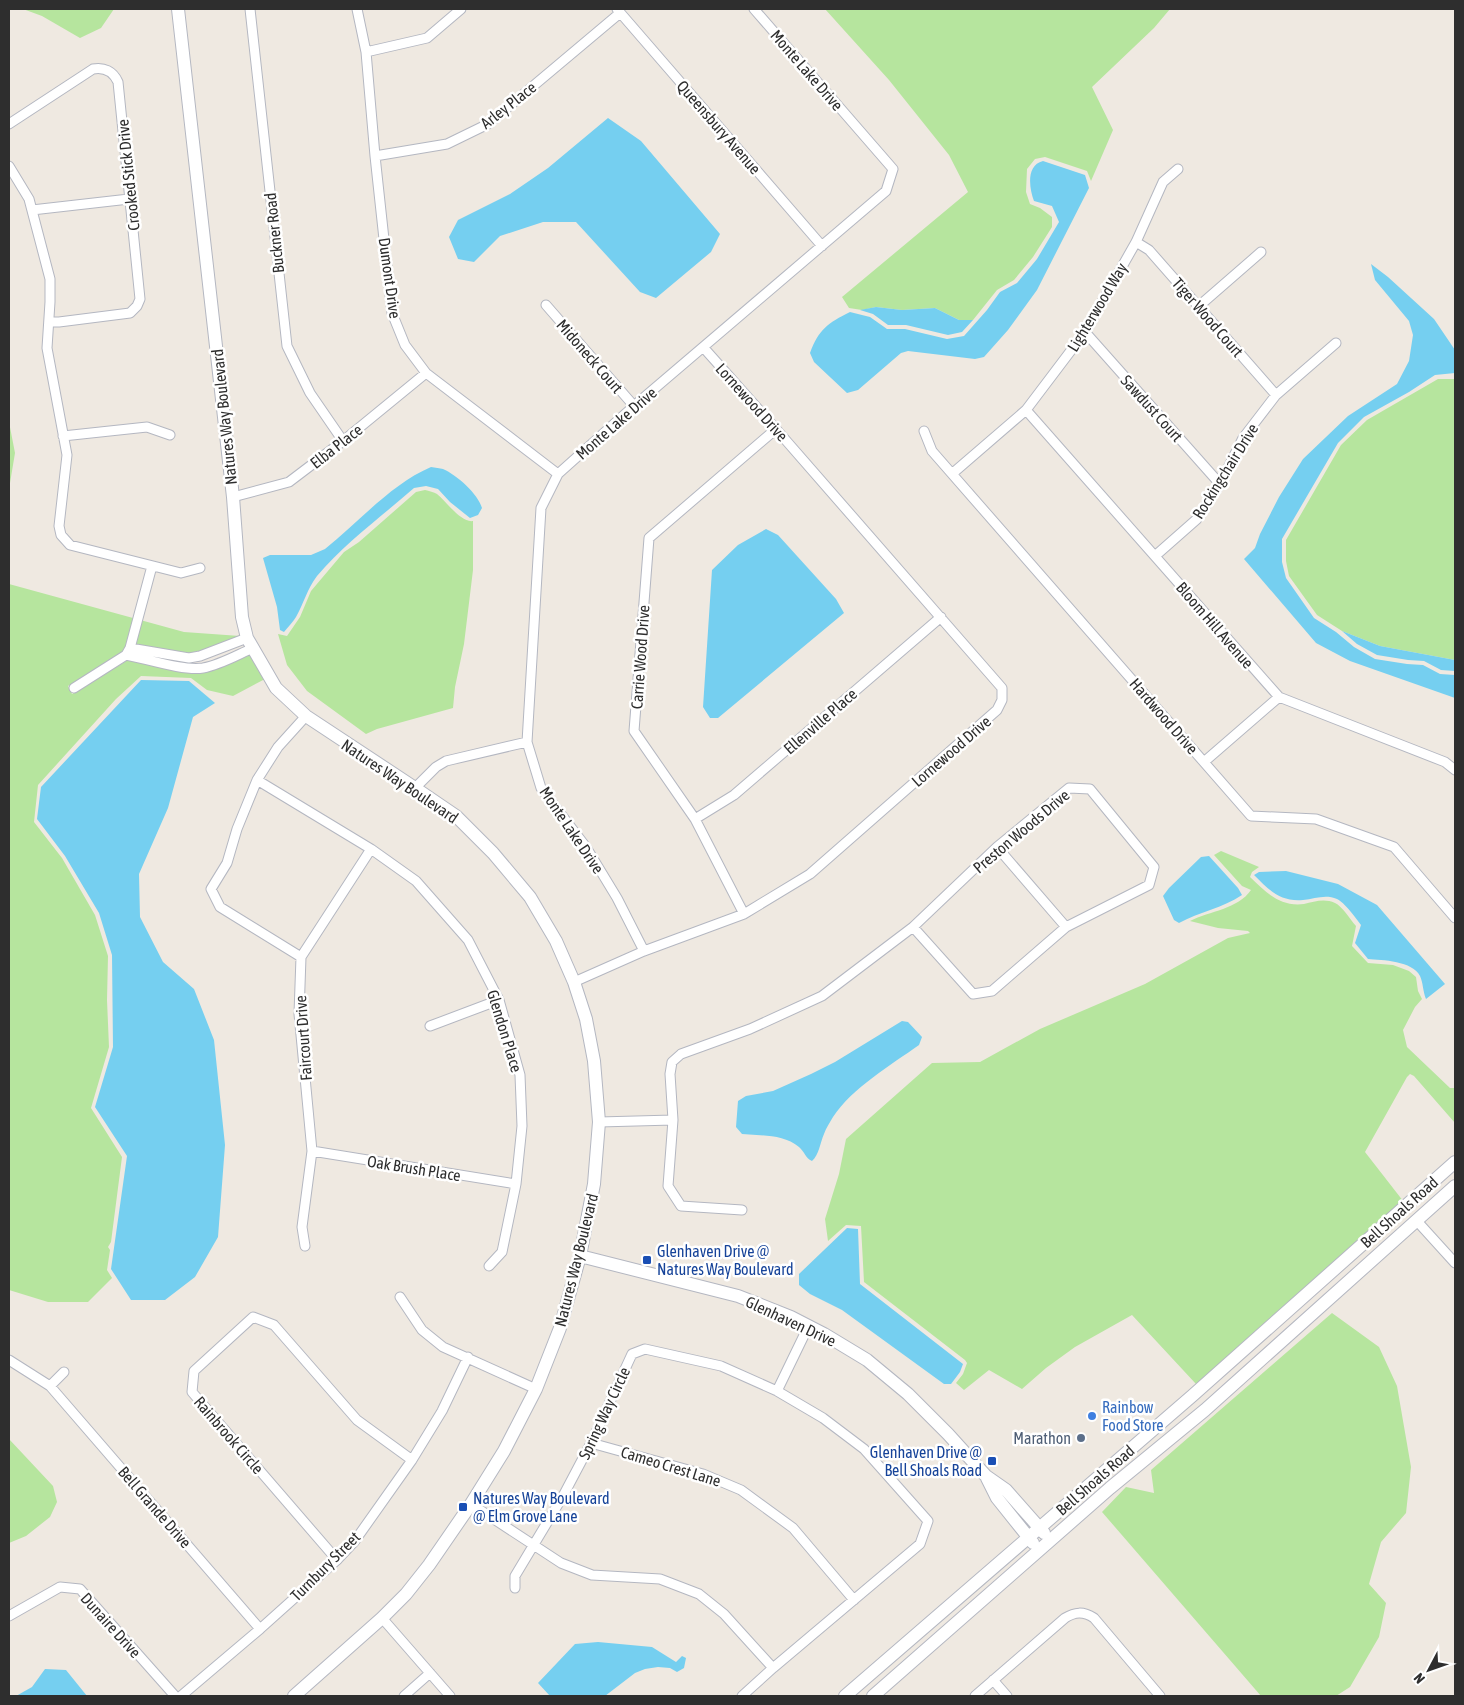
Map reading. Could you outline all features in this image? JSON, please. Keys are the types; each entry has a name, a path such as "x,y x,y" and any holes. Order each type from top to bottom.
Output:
{"street":[{"name":"Natures Way Boulevard","path":"178,9 233,497 242,617 250,643 276,688 306,716 456,816 494,853 530,897 556,941 574,982 586,1019 594,1061 599,1122 594,1184 580,1256 560,1328 536,1390 504,1451 471,1504 406,1594 382,1618 294,1696"},
{"name":"Buckner Road","path":"250,9 287,346 310,393 343,441"},
{"name":"Dumont Drive","path":"358,9 366,52 392,313 405,345 426,373 558,474"},
{"path":"366,52 427,38 461,9"},
{"name":"Monte Lake Drive","path":"644,951 618,898 586,847 541,788 527,742 541,508 558,474 634,406 886,191 893,169 754,9"},
{"name":"Queensbury Avenue","path":"618,11 822,246"},
{"name":"Arley Place","path":"375,156 446,144 488,124 618,11"},
{"name":"Crooked Stick Drive","path":"9,124 88,71 100,68 111,72 116,78 120,90 129,199 141,294 137,306 130,312 116,316 49,322"},
{"path":"9,166 25,192 32,210 50,279 47,348 67,456 59,526 63,540 70,545 181,572 200,568"},
{"name":"Lighterwood Way","path":"953,473 1026,410 1085,332 1136,242 1163,182 1178,169"},
{"path":"32,210 129,199"},
{"name":"Tiger Wood Court","path":"1136,242 1149,250 1276,395"},
{"path":"1198,306 1261,252"},
{"name":"Midoneck Court","path":"546,305 634,406"},
{"name":"Sawdust Court","path":"1085,332 1220,484"},
{"name":"Rockingchair Drive","path":"1155,556 1197,519 1220,484 1243,438 1276,395 1336,343"},
{"name":"Lornewood Drive","path":"574,982 644,951 744,914 810,874 997,710 1002,700 1002,688 703,347"},
{"name":"Elba Place","path":"233,497 289,482 343,441 426,373"},
{"name":"Bloom Hill Avenue","path":"1026,410 1279,697 1445,762 1455,770"},
{"path":"63,436 147,427 170,435"},
{"name":"Carrie Wood Drive","path":"744,914 695,819 634,731 649,538 776,429"},
{"name":"Hardwood Drive","path":"924,430 932,451 1251,816 1316,818 1394,848 1455,918"},
{"path":"74,688 128,651 152,566"},
{"name":"Ellenville Place","path":"695,819 734,795 941,617"},
{"path":"128,651 188,658 200,656 220,648 250,643"},
{"path":"128,651 191,668 202,668 226,660 250,643"},
{"path":"220,648 226,660"},
{"path":"1204,762 1279,697"},
{"path":"306,716 278,747 257,780 237,829 227,863 211,889 220,907 301,957 371,849"},
{"path":"416,788 436,767 446,761 527,742"},
{"name":"Glendon Place","path":"257,780 371,849 416,881 468,940 499,1000 520,1075 522,1126 516,1184 502,1252 489,1266"},
{"name":"Preston Woods Drive","path":"742,1210 681,1206 668,1186 674,1120 670,1074 672,1062 681,1054 750,1029 822,996 914,927 997,847 1069,788 1090,789 1154,867 1149,885 1066,927 992,991 973,994 914,927"},
{"path":"997,847 1066,927"},
{"name":"Faircourt Drive","path":"301,957 299,1014 312,1151 302,1227 305,1246"},
{"path":"430,1026 499,1000"},
{"path":"599,1122 674,1120"},
{"name":"Oak Brush Place","path":"312,1151 516,1184"},
{"name":"Bell Shoals Road","path":"844,1696 1192,1396 1455,1162"},
{"name":"Bell Shoals Road","path":"873,1696 1110,1488 1205,1410 1455,1186"},
{"path":"1416,1220 1455,1263"},
{"name":"Glenhaven Drive","path":"580,1256 738,1296 774,1309 809,1325 867,1360 929,1413 986,1476 1006,1490 1050,1541"},
{"path":"400,1297 422,1330 443,1346 536,1390"},
{"name":"Rainbrook Circle","path":"337,1560 192,1392 194,1371 253,1317 274,1325 357,1420 412,1460"},
{"path":"777,1391 809,1325"},
{"name":"Spring Way Circle","path":"515,1588 514,1576 564,1496 632,1354 645,1348 721,1366 777,1391 823,1418 864,1449 928,1522 920,1544 742,1696"},
{"name":"Turnbury Street","path":"180,1696 260,1629 337,1560 354,1542 412,1460 442,1411 468,1357"},
{"name":"Bell Grande Drive","path":"9,1360 50,1386 260,1629"},
{"path":"50,1386 64,1372"},
{"name":"Cameo Crest Lane","path":"591,1443 703,1474 741,1490 793,1528 854,1600"},
{"name":"Glenhaven Drive","path":"986,1476 997,1498 1039,1551"},
{"path":"471,1504 562,1563 592,1575 660,1580 700,1594 724,1614 773,1668"},
{"name":"Dunaire Drive","path":"9,1616 60,1586 80,1589 175,1696"},
{"path":"975,1696 1065,1618 1080,1612 1094,1618 1160,1696"},
{"path":"382,1618 450,1696"},
{"path":"404,1696 430,1673"},
{"path":"993,1680 1007,1696"}],"green space":[{"path":"23,9 114,9 101,28 80,38 42,16"},
{"path":"825,9 1170,9 1154,28 1092,87 1113,130 1091,181 1087,171 1045,157 1035,159 1027,169 1026,192 1030,204 1040,208 1052,217 1052,227 1033,257 1014,280 997,290 973,320 959,320 935,308 902,310 876,307 862,310 849,308 842,297 968,192 949,155 889,80"},
{"path":"1438,379 1455,379 1455,660 1380,646 1342,631 1317,615 1289,576 1286,561 1286,540 1341,445 1367,420"},
{"path":"9,422 15,453 9,489"},
{"path":"425,490 437,494 464,519 473,521 473,570 464,644 455,687 453,708 377,729 366,734 307,691 287,665 278,634 287,636 300,617 311,591 344,552 359,542 416,492"},
{"path":"9,584 184,632 240,636 200,651 189,653 127,643 121,654 68,686 72,694 128,660 174,670 200,673 220,668 251,654 265,679 233,696 207,690 191,678 141,676 116,699 38,785 34,822 62,858 95,915 108,956 109,1047 91,1108 122,1157 111,1242 108,1247 110,1250 107,1270 112,1278 88,1302 48,1302 9,1290"},
{"path":"1221,851 1259,867 1252,872 1250,877 1280,901 1304,904 1327,901 1338,905 1356,926 1352,946 1368,963 1393,965 1409,971 1416,977 1418,991 1422,999 1415,1007 1403,1030 1407,1047 1450,1088 1455,1088 1455,1123 1414,1076 1410,1074 1365,1152 1407,1206 1196,1384 1132,1315 1075,1347 1046,1368 1022,1389 989,1370 964,1390 956,1383 963,1374 967,1363 965,1360 864,1282 861,1226 846,1225 828,1241 825,1219 839,1174 846,1139 932,1063 980,1062 1040,1029 1145,984 1228,938 1250,933 1248,931 1218,928 1190,921 1231,906 1251,890 1242,886 1214,855"},
{"path":"1332,1313 1379,1347 1397,1386 1411,1467 1406,1513 1381,1542 1369,1584 1386,1603 1379,1637 1350,1687 1336,1696 1261,1696 1102,1512 1126,1487 1154,1493 1151,1470"},
{"path":"9,1439 53,1486 57,1502 50,1517 26,1536 9,1543"}],"water":[{"path":"608,118 641,141 720,234 711,252 656,298 640,292 576,222 543,222 500,236 474,262 458,259 449,237 458,220 510,194 548,168"},
{"path":"1043,161 1085,175 1089,188 1037,290 1008,330 984,357 975,359 908,351 901,353 858,390 847,393 814,362 810,353 821,332 830,323 850,312 870,317 887,329 905,329 947,339 964,336 1000,292 1017,283 1037,259 1059,222 1052,206 1034,201 1032,196 1031,172 1038,163"},
{"path":"1371,264 1434,319 1455,350 1455,373 1435,375 1364,417 1338,443 1282,539 1282,562 1286,578 1314,618 1336,632 1354,647 1375,659 1423,665 1440,674 1455,675 1455,698 1350,661 1316,643 1244,559 1255,548 1279,497 1303,459 1348,416 1397,384 1409,361 1413,335 1409,321 1375,280"},
{"path":"876,307 902,310 935,308 959,320 973,320 962,332 948,335 906,325 888,325 873,314 860,310"},
{"path":"431,467 449,472 466,486 480,503 482,508 478,515 470,518 450,502 438,489 426,486 414,488 351,541 328,564 317,576 308,591 295,619 284,632 280,630 277,607 263,558 270,555 311,555 325,549 389,493 416,474"},
{"path":"766,529 778,535 836,599 844,613 718,718 710,718 703,707 712,570 738,545"},
{"path":"1342,631 1380,646 1455,660 1455,671 1441,670 1424,661 1377,655 1357,644"},
{"path":"141,680 189,681 215,703 193,717 168,808 139,874 140,917 163,962 194,989 214,1040 225,1145 218,1237 195,1277 165,1300 131,1300 111,1269 127,1156 95,1107 113,1047 112,955 99,913 65,856 37,819 41,787"},
{"path":"1209,856 1242,895 1179,923 1174,920 1163,896 1201,857"},
{"path":"1286,871 1338,884 1377,905 1445,984 1426,999 1420,976 1411,967 1397,962 1368,959 1355,943 1361,925 1350,910 1340,901 1328,897 1295,900 1281,897 1270,890 1254,875 1259,872"},
{"path":"902,1021 908,1022 922,1037 919,1045 861,1087 841,1106 827,1127 818,1152 812,1161 793,1143 772,1136 742,1134 736,1127 738,1101 746,1096 773,1091 811,1074 835,1062"},
{"path":"847,1228 858,1229 860,1284 963,1364 960,1372 951,1384 944,1384 842,1310 810,1294 799,1285 799,1274"},
{"path":"598,1642 652,1647 676,1662 682,1656 686,1658 684,1668 677,1672 670,1668 645,1669 635,1673 605,1696 550,1696 538,1683 575,1644"},
{"path":"45,1669 66,1670 87,1696 16,1696 32,1687"}],"place":[{"name":"Glenhaven Drive @ Natures Way Boulevard","path":"647,1260"},
{"name":"Rainbow Food Store","path":"1092,1416"},
{"name":"Marathon","path":"1081,1438"},
{"name":"Glenhaven Drive @ Bell Shoals Road","path":"992,1461"},
{"name":"Natures Way Boulevard @ Elm Grove Lane","path":"463,1507"}]}
